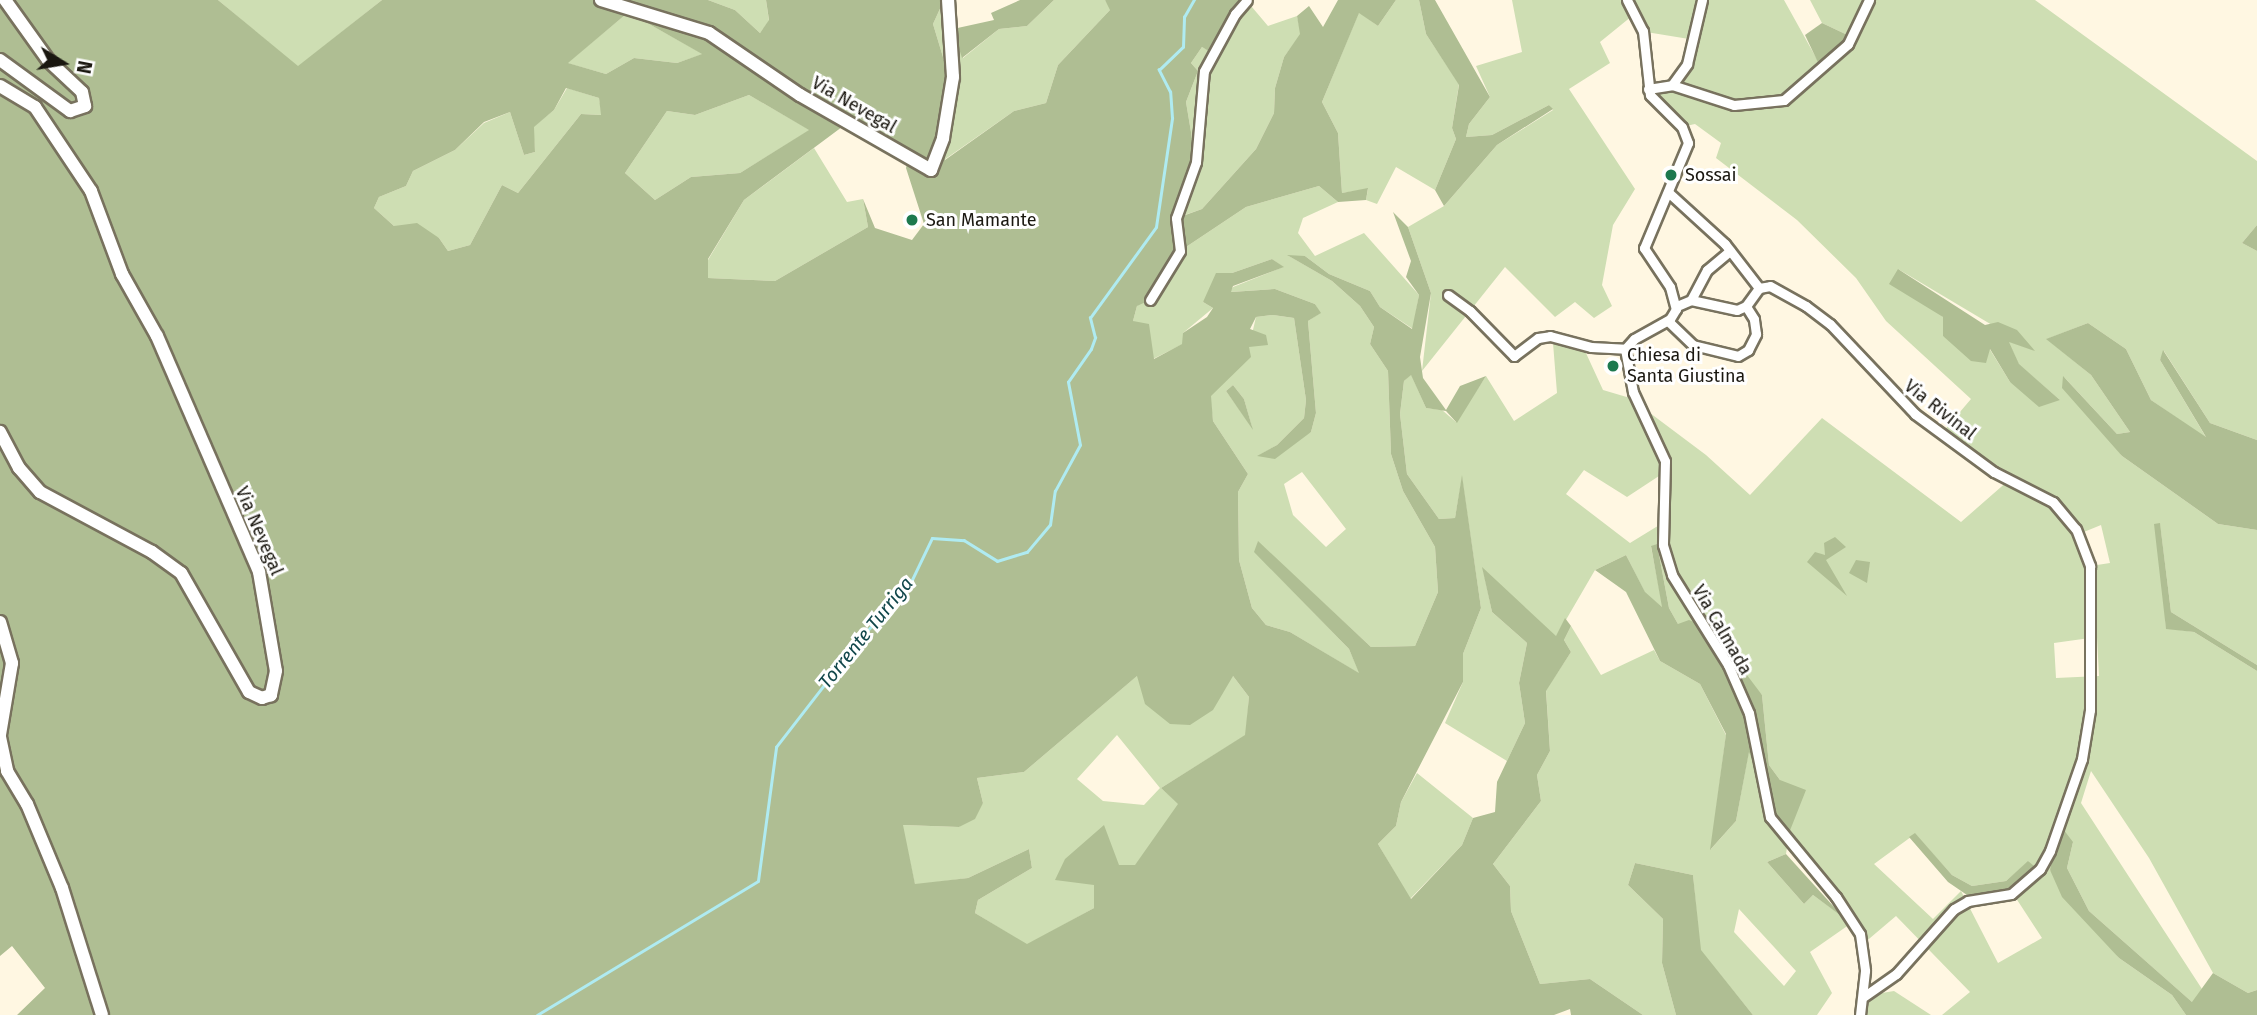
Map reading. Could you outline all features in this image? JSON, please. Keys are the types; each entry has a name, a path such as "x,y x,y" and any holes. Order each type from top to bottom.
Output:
{"main road":[{"path":"0,60 70,111 85,106 82,92 48,60 5,0"},
{"name":"Via Nevegal","path":"601,0 709,33 800,95 931,170 943,138 953,77 948,0"},
{"name":"Via Nevegal","path":"0,86 35,107 91,191 122,274 157,336 259,572 276,671 274,692 262,698 249,692 181,573 152,552 40,492 19,468 0,432"},
{"path":"0,622 12,656 0,736 7,771 27,804 62,888 102,1015"}],"street":[{"path":"1150,300 1180,251 1176,218 1196,162 1204,71 1234,14 1247,0"},
{"path":"1627,0 1643,31 1648,89 1687,137 1687,153 1644,248 1677,306"},
{"path":"1672,85 1686,64 1702,0"},
{"path":"1648,89 1672,85 1734,105 1784,100 1848,44 1870,0"},
{"path":"1668,192 1730,251 1759,288 1746,306 1723,310 1691,299"},
{"path":"1448,295 1470,311 1514,356 1538,338 1550,336 1625,349 1634,339 1668,321 1677,306 1691,299 1707,270 1730,251"},
{"name":"Via Rivinal","path":"1759,288 1770,286 1806,306 1830,324 1915,414 1994,471 2053,502 2076,528 2090,566 2090,710 2082,759 2050,851 2040,869 2011,894 1968,901 1954,909 1896,974 1864,996"},
{"path":"1668,321 1693,345 1738,356 1752,345 1755,334 1754,319 1746,306"},
{"name":"Via Calmada","path":"1625,349 1630,379 1665,461 1661,525 1672,575 1728,665 1749,713 1770,817 1846,910 1860,934 1865,951 1864,996 1860,1015"}],"green space":[{"path":"0,0 218,0 298,66 382,0 708,0 735,10 760,33 769,20 766,0 944,0 933,24 946,67 945,160 1014,111 1046,103 1058,65 1110,10 1105,0 1246,0 1212,53 1202,47 1191,63 1198,71 1186,102 1196,162 1177,218 1202,209 1256,149 1274,113 1275,88 1284,57 1300,34 1297,16 1309,6 1323,27 1338,0 1396,0 1378,26 1359,13 1322,102 1338,133 1342,193 1368,188 1366,200 1338,202 1319,186 1246,207 1180,251 1150,300 1137,306 1133,321 1149,324 1154,359 1182,344 1183,333 1207,317 1213,308 1203,302 1216,273 1232,273 1272,259 1284,267 1233,286 1231,292 1275,289 1315,304 1321,313 1308,321 1316,413 1311,432 1275,459 1257,456 1277,445 1304,418 1306,400 1294,318 1273,315 1256,317 1250,329 1266,335 1268,345 1249,347 1251,357 1211,396 1213,421 1248,474 1238,492 1239,560 1252,608 1266,625 1290,632 1359,673 1349,649 1254,552 1258,541 1371,647 1415,646 1438,592 1435,547 1403,491 1391,454 1388,371 1370,344 1374,327 1360,306 1332,281 1287,255 1305,256 1329,274 1370,291 1380,307 1412,329 1419,295 1406,277 1411,261 1393,212 1408,227 1431,293 1420,357 1423,378 1446,410 1460,386 1486,376 1457,423 1446,411 1426,408 1411,375 1404,381 1400,414 1407,474 1439,519 1455,518 1462,475 1481,608 1463,654 1463,682 1401,802 1396,826 1378,844 1411,899 1462,845 1473,818 1495,812 1497,782 1525,723 1519,683 1527,643 1492,612 1482,567 1556,636 1565,618 1571,626 1564,640 1571,652 1546,691 1550,751 1537,775 1541,801 1493,864 1510,886 1511,911 1540,984 1590,979 1643,1015 1571,1015 1570,1009 1554,1015 17,1015 45,988 12,946 0,956","holes":["625,15 649,24 702,54 677,63 634,58 606,74 568,63","566,88 599,98 601,115 581,114 518,193 502,185 470,245 448,251 439,238 417,223 394,226 374,208 379,197 406,186 413,171 455,150 484,122 510,112 524,155 535,152 534,127 554,110","749,95 809,130 740,173 691,177 655,200 625,173 667,111 695,115","846,124 908,159 906,168 924,224 912,240 875,228 863,199 868,227 775,281 708,278 708,259 744,200","1137,676 1145,704 1170,724 1190,725 1213,710 1233,676 1249,697 1245,735 1161,788 1178,804 1135,865 1119,865 1104,825 1065,859 1055,880 1094,885 1094,908 1027,944 975,913 978,900 1032,868 1029,849 968,878 915,884 903,825 959,827 975,819 983,803 977,778 1024,772"]},
{"path":"218,0 382,0 298,67"},
{"path":"708,0 766,0 769,21 760,33 735,10"},
{"path":"944,0 963,58 999,29 1027,26 1054,0 1105,0 1111,9 1058,65 1046,103 1014,111 944,160 946,67 933,24"},
{"path":"1020,0 1054,0 1027,26 999,29 962,58 953,29 994,20 991,13"},
{"path":"1246,0 1268,26 1297,16 1301,34 1284,57 1275,88 1274,113 1256,149 1202,209 1176,218 1196,162 1186,102 1198,71 1191,63 1202,47 1212,52"},
{"path":"1396,0 1419,0 1426,34 1459,84 1452,128 1456,139 1435,190 1396,167 1377,204 1366,200 1368,189 1342,193 1338,133 1322,102 1359,12 1378,26"},
{"path":"1419,0 1435,0 1490,97 1469,124 1466,137 1492,135 1549,105 1553,109 1497,145 1444,206 1435,190 1456,139 1452,128 1459,85 1426,34"},
{"path":"1512,0 1784,0 1824,72 1856,39 1822,23 1810,0 2035,0 2257,161 2257,225 2242,243 2257,251 2257,440 2210,423 2164,351 2160,360 2207,439 2151,400 2126,349 2088,323 2047,339 2091,375 2130,432 2117,434 2064,377 2122,456 2218,524 2257,530 2257,665 2171,612 2160,524 2166,628 2194,632 2257,671 2257,990 2248,993 2213,973 2149,858 2091,771 2081,803 2202,989 2193,1003 2089,911 2067,868 2073,842 2050,870 2119,958 2172,995 2186,1015 1942,1015 1970,992 1896,916 1863,944 1853,922 1810,952 1832,993 1817,1015 1753,1015 1700,950 1693,875 1635,863 1628,885 1663,919 1662,963 1676,1015 1643,1015 1590,979 1540,984 1511,911 1510,886 1493,864 1541,801 1537,775 1550,751 1546,690 1571,652 1564,640 1571,626 1601,675 1654,650 1660,661 1700,684 1726,735 1711,849 1736,821 1749,750 1775,817 1780,780 1769,765 1762,695 1678,624 1669,608 1657,544 1651,547 1663,608 1645,593 1626,555 1595,570 1556,637 1483,569 1492,612 1527,643 1519,683 1525,723 1507,761 1445,723 1463,682 1463,654 1481,608 1462,478 1455,518 1439,519 1407,474 1400,414 1404,381 1411,374 1426,408 1442,410 1456,422 1486,376 1514,421 1557,393 1553,343 1585,351 1603,390 1630,398 1706,455 1750,495 1822,418 1961,522 2009,480 1942,433 1971,399 1886,321 1856,278 1797,220 1716,158 1721,143 1695,124 1685,126 1661,103 1650,86 1668,89 1681,67 1689,39 1640,31 1632,16 1600,42 1610,63 1569,89 1635,189 1613,225 1602,285 1612,306 1594,318 1575,302 1555,317 1505,267 1422,371 1431,293 1408,227 1444,206 1497,145 1553,110 1549,105 1492,135 1466,137 1469,124 1490,97 1476,66 1522,52","holes":["1898,269 2034,350 2008,341 2019,365 2060,400 2010,382 1989,348 1943,336 1943,317","1584,470 1627,497 1659,476 1661,524 1630,543 1566,494","2101,525 2110,563 2084,567 2074,536","2097,637 2099,676 2056,678 2054,643","1789,834 1842,916 1813,895 1804,904 1767,862 1786,854","1915,834 1952,875 1972,886 2006,881 2029,861 2010,889 2042,938 1998,963 1961,891 1933,919 1874,864","1739,909 1796,971 1784,986 1734,932"]},
{"path":"625,15 649,24 703,54 677,63 634,58 606,74 567,63"},
{"path":"1822,23 1856,39 1823,73 1805,35"},
{"path":"567,88 599,98 602,115 581,114 518,193 502,185 470,245 448,251 439,238 394,226 374,208 379,197 406,186 413,171 455,150 484,123 510,112 524,155 535,152 533,127 554,110"},
{"path":"749,95 810,130 740,173 691,177 655,200 625,173 667,111 695,115"},
{"path":"814,148 847,202 863,199 868,227 775,281 708,278 708,260 744,200"},
{"path":"1319,186 1338,202 1303,218 1298,233 1315,256 1364,233 1419,295 1413,329 1380,307 1370,291 1329,274 1305,256 1289,256 1332,281 1360,306 1374,327 1370,344 1388,371 1391,454 1403,491 1435,547 1438,592 1415,646 1371,647 1258,542 1255,552 1349,649 1360,674 1290,632 1266,625 1252,608 1239,560 1238,492 1248,474 1213,421 1210,396 1249,347 1256,317 1273,315 1294,318 1306,400 1304,418 1277,445 1258,456 1311,432 1316,413 1308,321 1320,313 1315,304 1275,289 1230,292 1233,287 1283,267 1272,259 1232,273 1203,302 1213,308 1183,333 1183,344 1153,359 1133,321 1137,306 1180,251 1246,207","holes":["1233,385 1244,399 1252,427 1226,391","1302,472 1346,529 1326,547 1293,515 1284,484"]},
{"path":"2257,225 2257,251 2242,243"},
{"path":"1898,269 1985,325 1998,322 2017,330 2035,351 2009,342 2019,364 2060,400 2039,407 2010,382 1990,349 1986,363 1971,361 1943,336 1943,317 1889,284"},
{"path":"2088,323 2126,349 2151,400 2206,437 2160,360 2163,350 2210,423 2257,440 2257,530 2218,524 2122,456 2062,388 2063,376 2117,434 2130,432 2091,375 2046,339"},
{"path":"1233,385 1244,399 1253,430 1226,391"},
{"path":"2160,523 2171,612 2257,665 2257,671 2194,632 2166,629 2154,524"},
{"path":"1835,537 1846,547 1826,560 1847,596 1807,562 1815,552 1825,555 1824,543"},
{"path":"1657,544 1669,608 1678,624 1689,620 1713,630 1762,695 1769,765 1780,780 1806,790 1789,833 1775,817 1749,752 1736,821 1710,850 1726,734 1700,684 1660,661 1626,592 1595,570 1626,555 1645,592 1662,607 1651,546"},
{"path":"1856,560 1870,562 1867,583 1849,573"},
{"path":"1138,675 1233,676 1249,697 1246,735 1161,788 1179,804 1135,866 1119,865 1094,885 1094,908 1027,945 975,913 978,900 1032,868 1029,849 968,878 915,885 902,825 959,827 983,803 977,778 1024,772","holes":["1117,735 1160,788 1144,805 1103,801 1077,779"]},
{"path":"1417,773 1473,818 1462,845 1410,899 1378,844 1396,826 1401,802"},
{"path":"2060,825 2073,842 2067,868 2089,911 2192,1002 2213,973 2248,993 2257,990 2257,1015 2186,1015 2172,995 2119,958 2062,897 2050,870"},
{"path":"1915,833 1952,875 1972,886 2006,881 2028,861 2034,866 2010,889 1967,895 1948,882 1909,837"},
{"path":"1786,854 1844,918 1813,895 1804,904 1767,862"},
{"path":"1635,863 1693,875 1701,950 1753,1015 1676,1015 1662,963 1663,919 1628,885"},
{"path":"1894,991 1931,1015 1857,1015 1864,996"}],"waterway":[{"name":"Torrente Turriga","path":"537,1015 758,881 776,747 862,636 908,588 932,538 964,540 997,561 1027,552 1050,525 1055,491 1080,445 1068,382 1091,349 1095,338 1090,318 1156,227 1172,118 1170,92 1159,70 1183,47 1184,17 1194,0"}],"place":[{"name":"Sossai","path":"1671,175"},
{"name":"San Mamante","path":"912,220"},
{"name":"Chiesa di Santa Giustina","path":"1613,366"}]}
